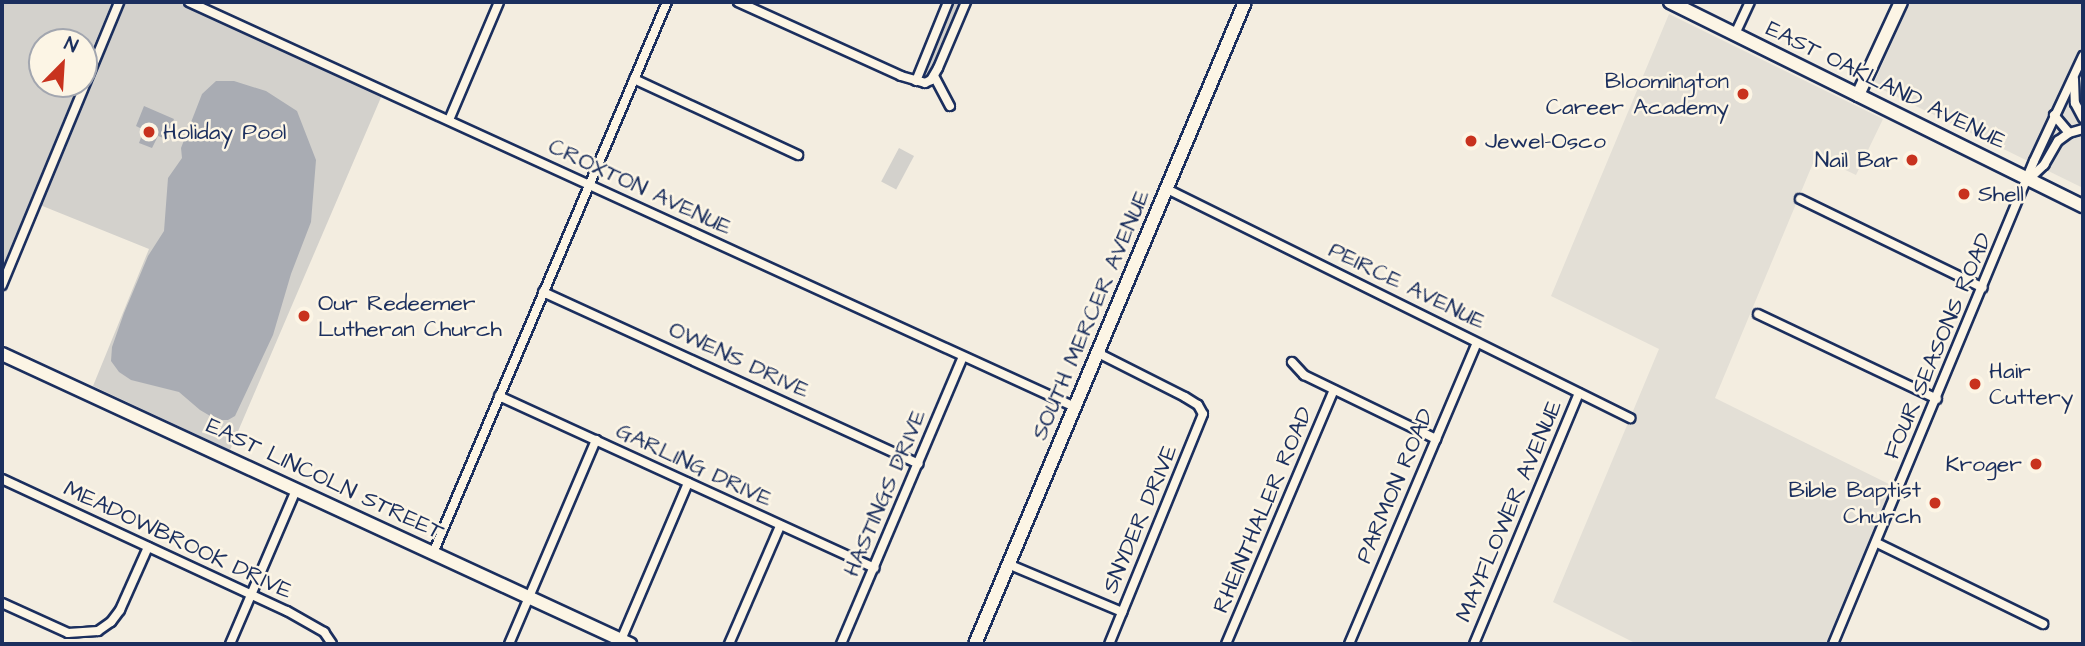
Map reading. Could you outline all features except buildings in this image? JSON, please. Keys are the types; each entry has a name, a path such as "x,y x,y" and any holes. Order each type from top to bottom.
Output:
{"main road":[{"name":"SOUTH MERCER AVENUE","path":"975,644 1245,2"},
{"name":"EAST OAKLAND AVENUE","path":"1670,2 2083,206"},
{"path":"1858,95 1901,2"},
{"name":"EAST LINCOLN STREET","path":"2,354 625,642"}],"street":[{"path":"2,285 119,2"},
{"name":"CROXTON AVENUE","path":"189,2 1075,407"},
{"path":"449,120 499,2"},
{"path":"433,553 667,2"},
{"path":"738,2 925,83 934,76 966,2"},
{"path":"916,81 948,2"},
{"path":"1735,34 1750,2"},
{"name":"FOUR SEASONS ROAD","path":"1833,644 2054,115 2083,56"},
{"path":"934,76 950,106"},
{"path":"2074,76 2074,103 2083,118"},
{"path":"634,79 798,155"},
{"path":"2054,115 2069,133 2083,128"},
{"name":"FOUR SEASONS ROAD","path":"2029,179 2044,165 2058,141 2069,133"},
{"name":"PEIRCE AVENUE","path":"1167,189 1630,418"},
{"path":"1800,199 1983,288"},
{"name":"OWENS DRIVE","path":"543,292 918,464"},
{"path":"1758,314 1937,400"},
{"name":"PARMON ROAD","path":"1349,644 1477,343"},
{"name":"SNYDER DRIVE","path":"1098,353 1185,397 1201,409 1201,425 1109,644"},
{"name":"HASTINGS DRIVE","path":"842,644 963,357"},
{"path":"1292,362 1304,374 1436,439"},
{"name":"RHEINTHALER ROAD","path":"1226,644 1334,390"},
{"name":"MAYFLOWER AVENUE","path":"1474,644 1579,393"},
{"name":"GARLING DRIVE","path":"499,396 874,568"},
{"path":"509,644 596,440"},
{"name":"MEADOWBROOK DRIVE","path":"2,479 311,623 324,632 332,644"},
{"path":"625,642 688,483"},
{"path":"230,644 296,490"},
{"path":"729,644 780,526"},
{"path":"1877,543 2043,624"},
{"path":"2,604 68,633 98,631 111,622 120,610 148,547"},
{"path":"1008,564 1122,612"}],"shaded area":[{"path":"2,2 112,2 98,36 98,28 28,28 28,98 72,98 2,271"},
{"path":"125,2 177,2 382,95 230,450 93,386 149,249 40,205 85,98 98,98 98,66"},
{"path":"952,2 962,2 932,73 925,74"},
{"path":"1910,2 2083,2 2083,188 1873,85"},
{"path":"1669,14 1883,119 1856,175 1816,156 1715,398 1895,487 1828,644 1637,644 1553,602 1659,349 1551,296"},
{"path":"216,81 234,81 266,91 297,111 316,160 311,222 291,274 273,335 235,416 228,420 217,420 179,392 131,380 119,372 111,361 112,347 124,313 148,256 164,231 168,178 182,158 181,148 202,94"},
{"path":"144,106 174,119 166,139 158,136 152,148 139,143 144,130 136,126"},
{"path":"899,148 914,156 896,190 881,182"}],"place":[{"name":"Bloomington Career Academy","path":"1743,94"},
{"name":"Holiday Pool","path":"149,132"},
{"name":"Jewel-Osco","path":"1471,141"},
{"name":"Nail Bar","path":"1912,160"},
{"name":"Shell","path":"1964,194"},
{"name":"Our Redeemer Lutheran Church","path":"304,316"},
{"name":"Hair Cuttery","path":"1975,384"},
{"name":"Kroger","path":"2036,464"},
{"name":"Bible Baptist Church","path":"1935,503"}]}
